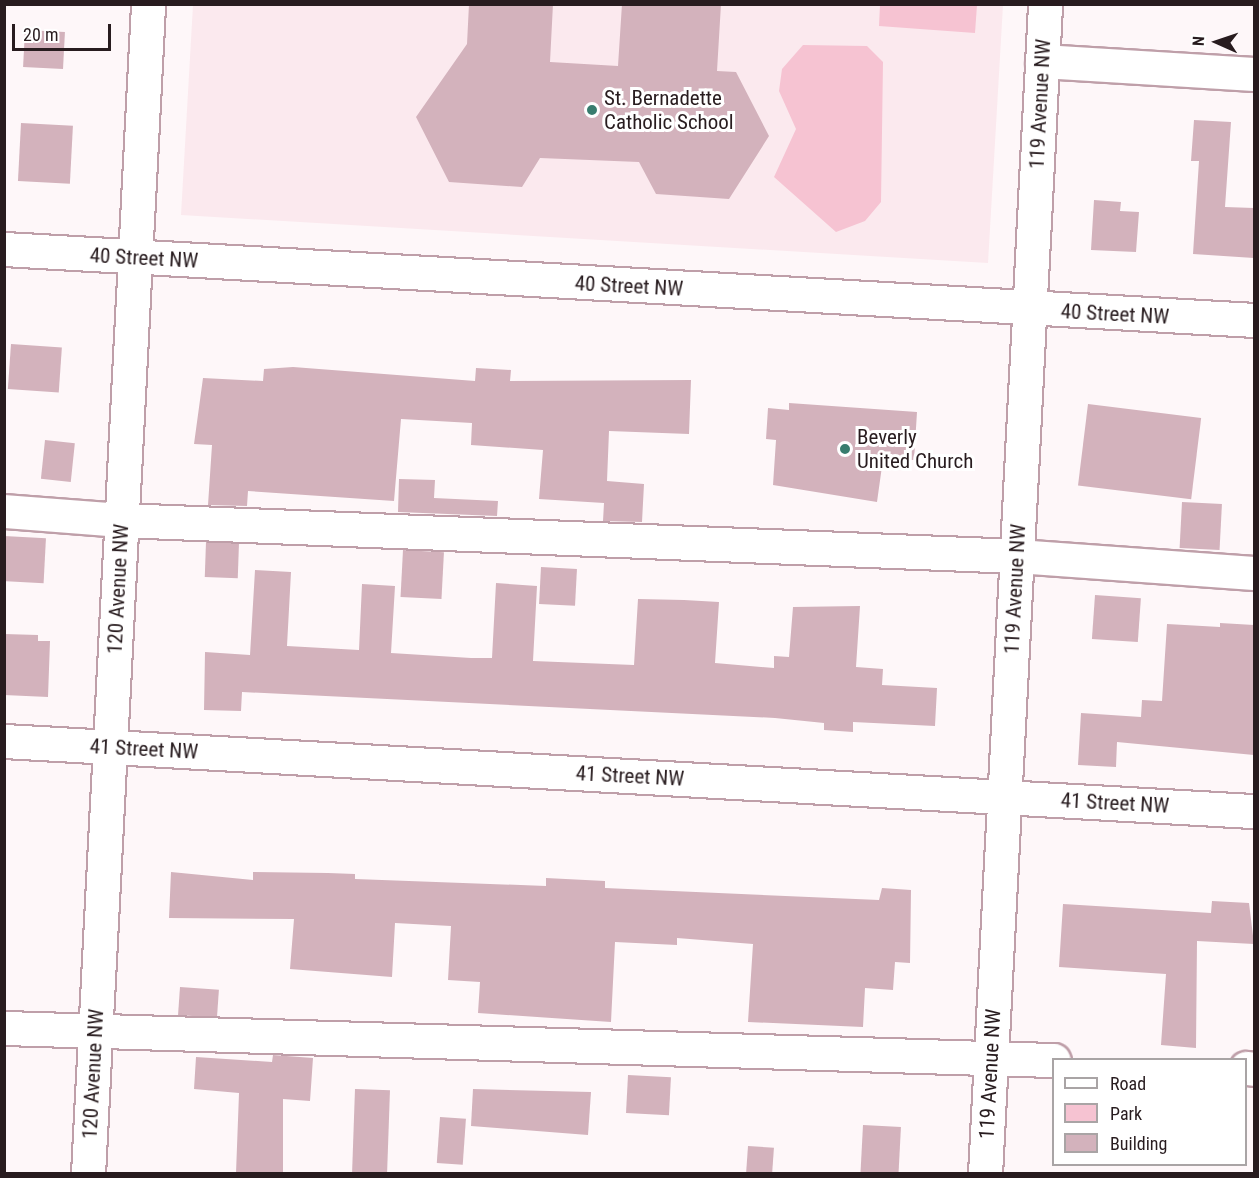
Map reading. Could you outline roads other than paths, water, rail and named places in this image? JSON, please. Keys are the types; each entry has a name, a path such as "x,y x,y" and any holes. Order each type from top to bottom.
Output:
{"street":[{"name":"120 Avenue NW","path":"88,1173 148,4"},
{"name":"119 Avenue NW","path":"985,1173 1045,4"},
{"path":"1042,61 1254,74"},
{"name":"40 Street NW","path":"4,249 1029,310 1254,320"},
{"path":"4,511 121,520 1016,556 1254,573"},
{"name":"41 Street NW","path":"4,741 1254,811"},
{"path":"4,1028 95,1034 1052,1059"}],"place":[{"name":"St. Bernadette Catholic School","path":"592,110"},
{"name":"Beverly United Church","path":"845,449"}]}
